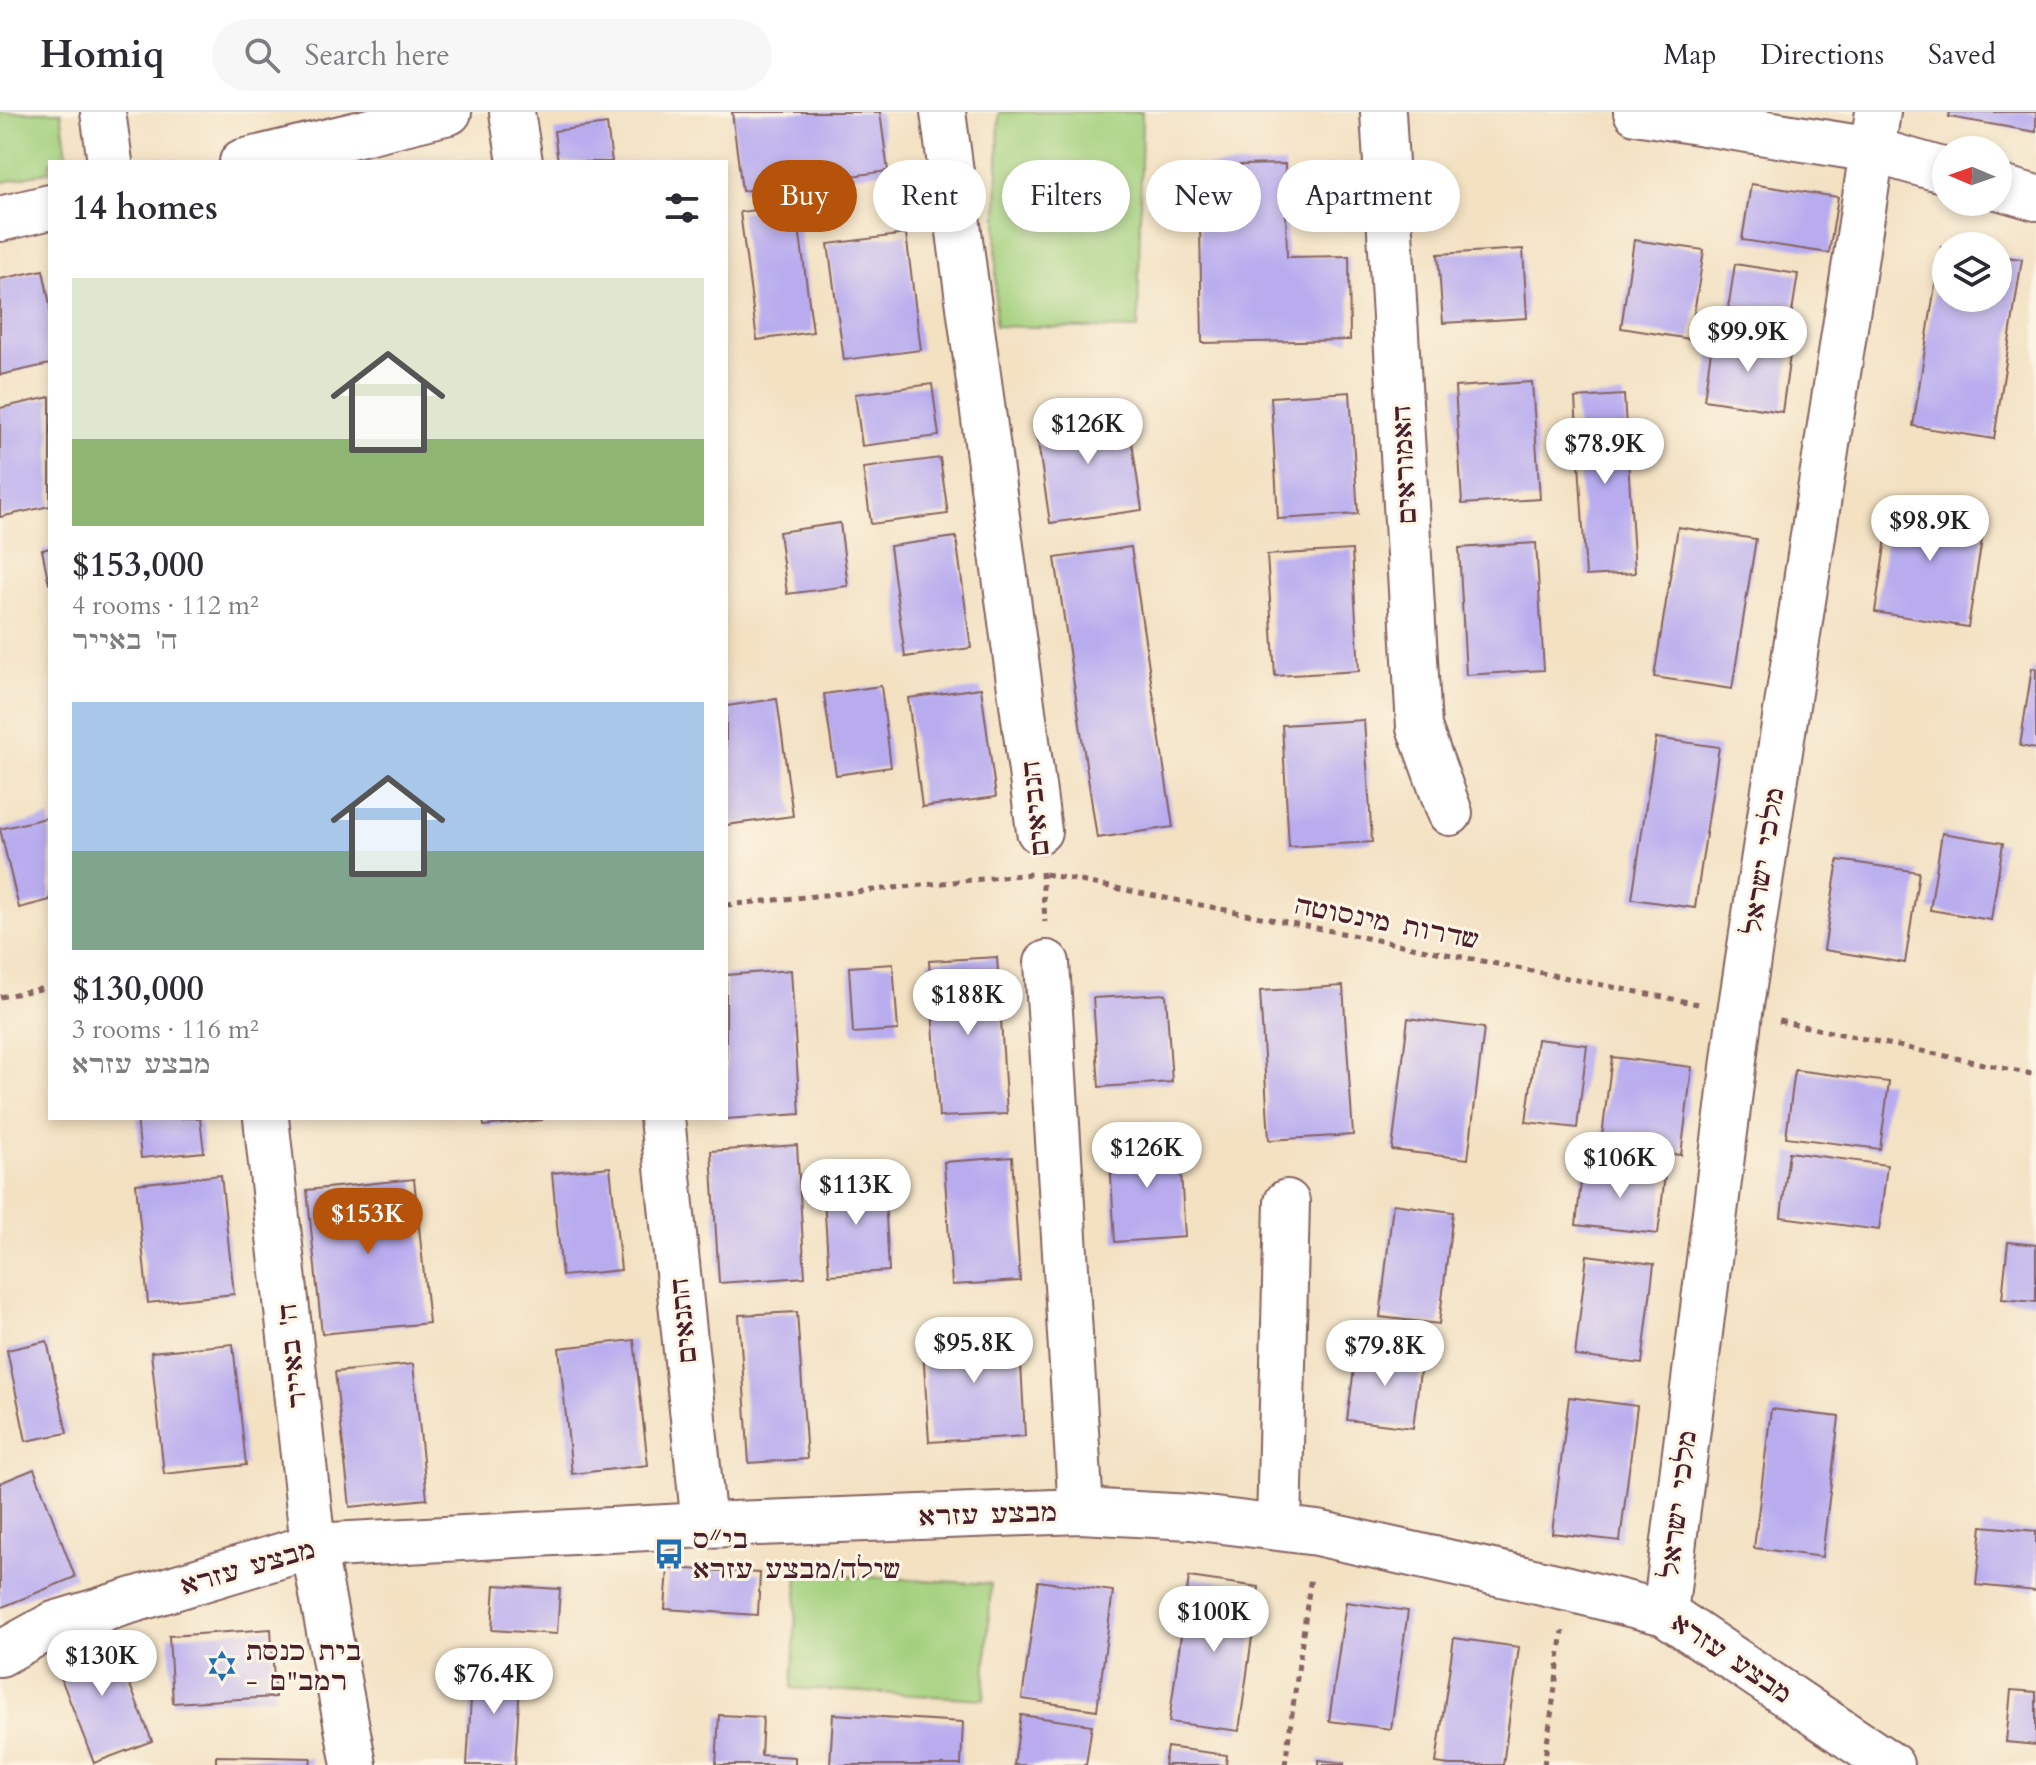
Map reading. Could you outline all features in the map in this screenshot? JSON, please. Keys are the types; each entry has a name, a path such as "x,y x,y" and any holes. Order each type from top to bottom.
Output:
{"street":[{"path":"103,112 110,160"},
{"path":"250,160 449,112"},
{"path":"512,112 520,160"},
{"name":"הנביאים","path":"943,112 1040,852"},
{"name":"האמוראים","path":"1383,112 1419,727 1450,813"},
{"path":"1636,112 1875,131 1932,163"},
{"name":"מלכי ישראל","path":"1665,1613 1740,1012 1875,131"},
{"path":"2012,191 2036,198"},
{"path":"0,219 48,207"},
{"path":"1047,963 1081,1511"},
{"name":"ה' באייר","path":"266,1120 313,1546 354,1765"},
{"name":"התנאים","path":"662,1120 704,1525"},
{"path":"1287,1202 1298,1530"},
{"name":"מבצע עזרא","path":"0,1654 54,1624 313,1546 704,1525 1081,1511 1191,1517 1298,1530 1665,1613 1891,1765"}],"path":[{"name":"שדרות מינסוטה","path":"728,905 1040,852 1740,1012 2036,1075"},
{"name":"הנביאים","path":"1040,852 1047,963"},
{"path":"0,997 48,987"},
{"path":"1285,1765 1298,1530"},
{"path":"1544,1765 1569,1589"}],"green space":[{"path":"0,112 61,112 68,160 48,160 48,171 0,183"},
{"path":"999,112 1142,112 1138,329 995,326"},
{"path":"798,1573 991,1584 984,1699 792,1688"}],"building":[{"path":"732,112 880,112 887,160 873,160 873,173 857,175 857,160 752,160 752,190 742,191"},
{"path":"1950,112 2036,112 2036,132 1949,117"},
{"path":"607,124 612,160 558,160 554,131"},
{"path":"1277,164 1277,232 1286,232 1287,257 1349,256 1350,340 1202,343 1200,232 1261,232 1261,165"},
{"path":"1751,184 1838,197 1829,253 1742,240"},
{"path":"752,210 752,232 800,232 813,332 757,340 740,212"},
{"path":"906,234 921,350 844,360 828,244"},
{"path":"1634,240 1704,250 1690,339 1621,328"},
{"path":"1523,249 1527,318 1443,323 1438,254"},
{"path":"2012,258 2022,259 1994,439 1913,426 1932,305 1932,312 2012,312"},
{"path":"1735,264 1798,274 1789,331 1726,322"},
{"path":"43,270 48,295 48,364 0,375 0,279"},
{"path":"1713,336 1791,348 1782,412 1704,400"},
{"path":"1532,382 1540,499 1462,504 1455,387"},
{"path":"932,384 939,436 862,446 855,394"},
{"path":"1350,392 1358,514 1278,519 1271,397"},
{"path":"1624,395 1635,573 1586,576 1575,398"},
{"path":"48,397 48,506 0,517 0,408"},
{"path":"1127,409 1142,510 1050,523 1035,422"},
{"path":"940,458 948,514 871,524 863,468"},
{"path":"1892,499 1986,514 1968,627 1875,612"},
{"path":"840,523 848,586 787,594 779,532"},
{"path":"1678,527 1756,539 1732,689 1654,677"},
{"path":"956,537 971,648 905,657 890,546"},
{"path":"1536,543 1544,670 1466,675 1459,548"},
{"path":"1131,547 1173,827 1097,838 1055,558"},
{"path":"48,548 48,579 42,550"},
{"path":"1352,550 1359,671 1275,676 1267,555"},
{"path":"2032,668 2036,669 2036,749 2020,746"},
{"path":"881,686 891,767 836,775 824,694"},
{"path":"981,688 996,797 922,807 908,698"},
{"path":"777,699 793,816 728,825 728,706"},
{"path":"1364,720 1372,842 1289,847 1282,725"},
{"path":"1656,738 1719,747 1695,908 1632,899"},
{"path":"48,817 48,901 19,908 0,829"},
{"path":"1942,833 2003,843 1991,920 1930,910"},
{"path":"1838,860 1919,872 1905,963 1824,950"},
{"path":"997,957 1007,1114 939,1117 929,961"},
{"path":"893,964 898,1030 853,1033 849,967"},
{"path":"791,970 800,1114 728,1119 728,975"},
{"path":"1343,986 1353,1135 1269,1140 1260,991"},
{"path":"1166,994 1172,1082 1099,1087 1093,998"},
{"path":"1408,1018 1484,1028 1468,1159 1392,1150"},
{"path":"1537,1039 1587,1045 1577,1128 1526,1122"},
{"path":"1612,1057 1692,1067 1681,1155 1601,1144"},
{"path":"1795,1070 1889,1082 1880,1149 1786,1137"},
{"path":"137,1120 200,1120 204,1152 141,1158"},
{"path":"483,1120 542,1120 484,1126"},
{"path":"1179,1138 1185,1237 1115,1242 1109,1143"},
{"path":"797,1145 805,1277 719,1283 711,1151"},
{"path":"1789,1152 1887,1165 1879,1230 1781,1217"},
{"path":"1012,1157 1020,1281 952,1285 944,1162"},
{"path":"1583,1165 1665,1175 1658,1234 1576,1225"},
{"path":"610,1167 621,1270 562,1276 552,1173"},
{"path":"221,1175 234,1294 148,1303 136,1184"},
{"path":"414,1179 429,1323 322,1334 307,1190"},
{"path":"884,1180 889,1271 829,1275 823,1184"},
{"path":"1393,1204 1453,1212 1439,1324 1380,1317"},
{"path":"2008,1242 2036,1245 2036,1302 2002,1299"},
{"path":"1587,1255 1654,1264 1642,1364 1575,1356"},
{"path":"797,1312 807,1459 749,1463 739,1315"},
{"path":"1019,1328 1025,1436 929,1442 922,1334"},
{"path":"634,1340 648,1465 572,1474 559,1348"},
{"path":"47,1341 67,1433 26,1441 7,1350"},
{"path":"233,1344 246,1465 164,1474 151,1352"},
{"path":"1357,1347 1422,1355 1413,1428 1347,1420"},
{"path":"413,1364 427,1499 350,1507 335,1372"},
{"path":"1569,1397 1637,1406 1620,1541 1552,1533"},
{"path":"1771,1409 1839,1417 1822,1557 1754,1548"},
{"path":"34,1469 75,1577 0,1608 0,1483"},
{"path":"1982,1526 2036,1531 2036,1591 1976,1585"},
{"path":"668,1568 760,1573 758,1615 665,1609"},
{"path":"1189,1577 1259,1587 1239,1731 1169,1722"},
{"path":"1038,1581 1113,1591 1097,1710 1022,1699"},
{"path":"495,1585 560,1589 557,1634 492,1630"},
{"path":"1346,1602 1408,1611 1391,1729 1329,1721"},
{"name":"בית כנסת - רמב\"ם","path":"271,1629 275,1697 173,1703 169,1636"},
{"path":"109,1632 152,1741 94,1763 52,1655"},
{"path":"1454,1638 1519,1647 1503,1765 1436,1763"},
{"path":"473,1665 521,1668 515,1765 467,1765"},
{"path":"2011,1690 2036,1692 2036,1745 2006,1742"},
{"path":"833,1714 963,1722 961,1765 830,1765"},
{"path":"719,1715 763,1717 761,1755 795,1757 795,1765 716,1765"},
{"path":"1021,1715 1092,1725 1086,1765 1014,1765"},
{"path":"1167,1747 1227,1755 1226,1765 1164,1765"},
{"path":"216,1756 311,1758 310,1765 216,1765"},
{"path":"1319,1760 1344,1763 1344,1765 1319,1765"}],"place":[{"name":"בי״ס שילה/מבצע עזרא","path":"669,1554"},
{"name":"בית כנסת - רמב\"ם","path":"222,1666"}]}
